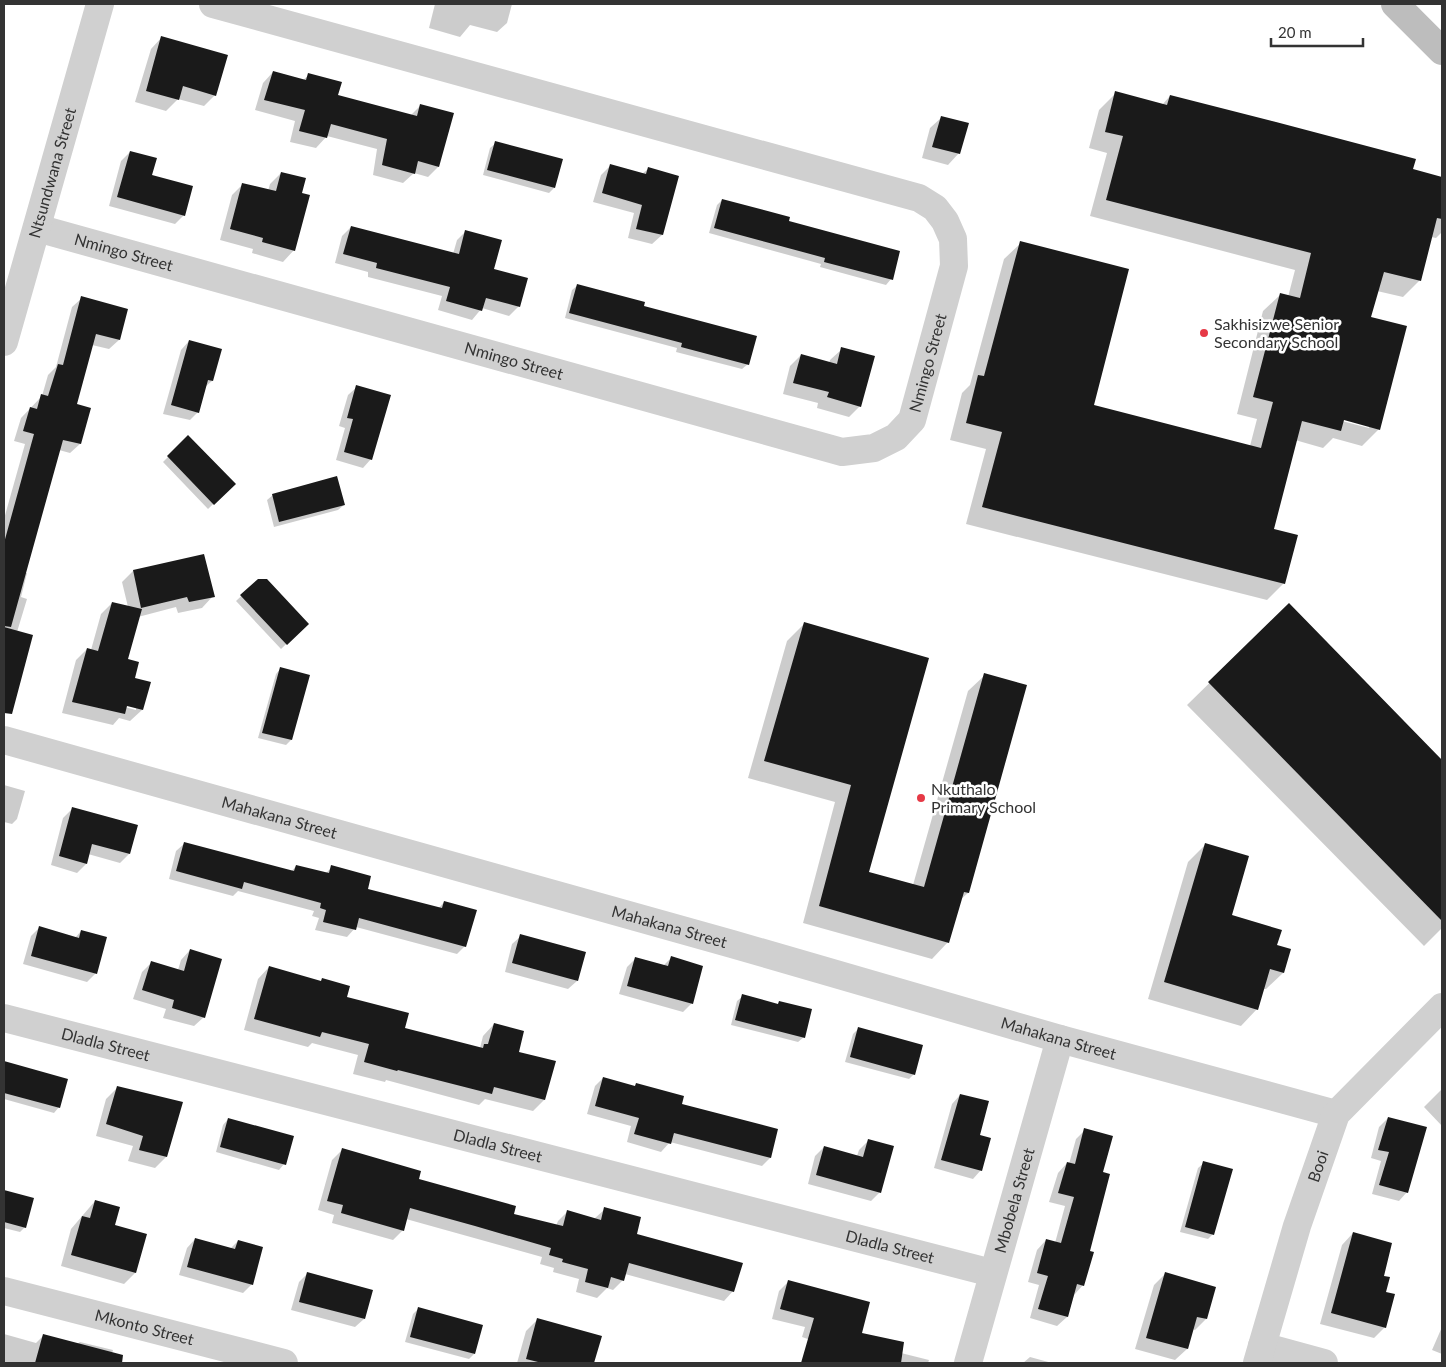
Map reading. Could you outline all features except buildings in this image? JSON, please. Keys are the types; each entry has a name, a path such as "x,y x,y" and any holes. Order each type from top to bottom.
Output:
{"main road":[{"path":"1395,4 1442,51"}],"street":[{"name":"Ntsundwana Street","path":"4,342 100,4"},
{"name":"Nmingo Street","path":"37,228 842,452 874,448 896,437 912,420 954,266 953,239 945,221 935,208 919,198 213,4"},
{"name":"Mahakana Street","path":"4,740 741,946 1060,1039 1336,1114"},
{"name":"Booi","path":"1259,1355 1297,1226 1336,1114 1442,1007"},
{"name":"Dladla Street","path":"4,1018 992,1273"},
{"name":"Mbobela Street","path":"968,1363 1060,1039"},
{"name":"Mkonto Street","path":"4,1291 284,1363"},
{"path":"1259,1355 1324,1363"}],"place":[{"name":"Sakhisizwe Senior Secondary School","path":"1204,333"},
{"name":"Nkuthalo Primary School","path":"921,798"}]}
